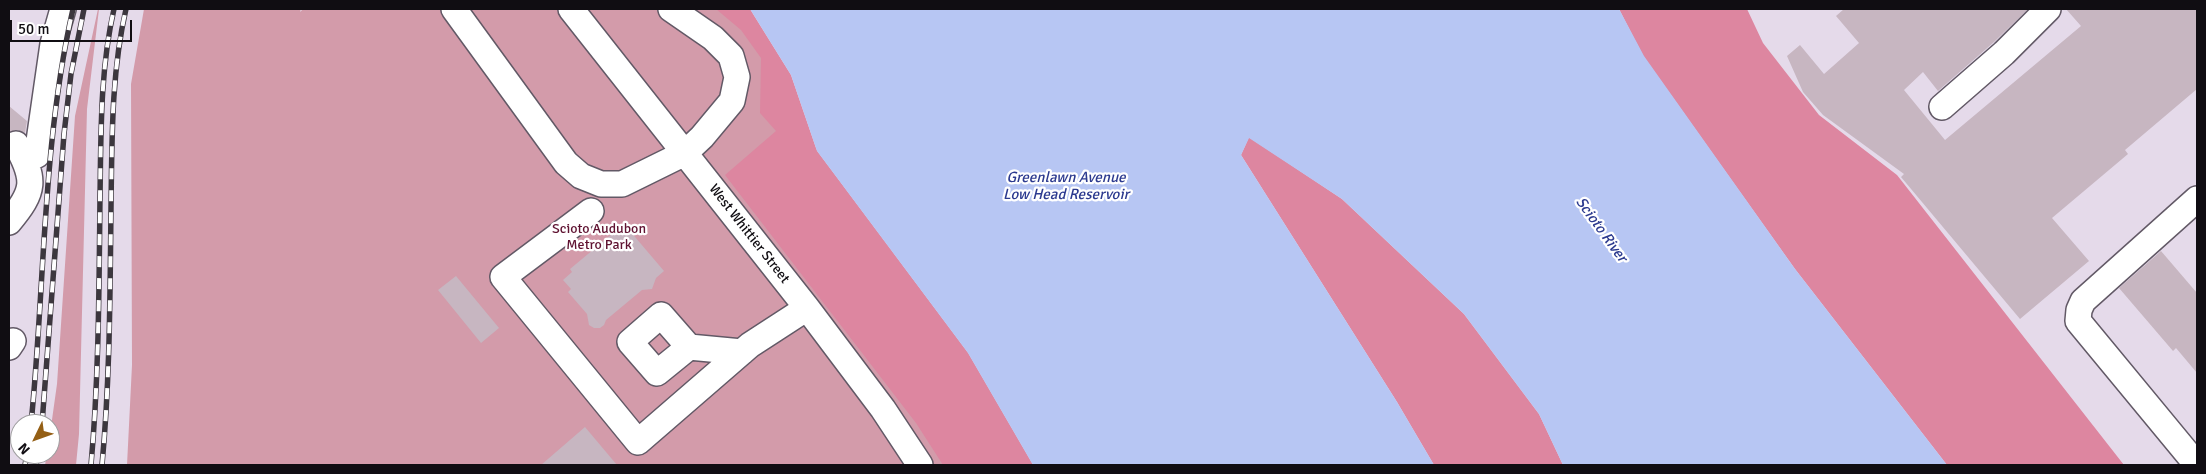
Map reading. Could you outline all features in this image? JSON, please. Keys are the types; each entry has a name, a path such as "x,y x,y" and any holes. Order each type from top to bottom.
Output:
{"street":[{"path":"13,217 26,201 30,192 30,178 26,160 27,149 63,9"},
{"path":"454,9 566,163 581,176 600,184 622,184 685,153 702,138 732,101 737,77 731,56 713,38 671,9"},
{"name":"West Whittier Street","path":"571,9 807,308 883,409 920,465"},
{"path":"1942,107 2004,53 2048,9"},
{"path":"2193,210 2083,301 2079,310 2078,321 2197,465"},
{"path":"591,211 503,277 638,442 742,352 807,308"},
{"path":"689,347 742,352"}],"green space":[{"path":"99,9 87,109 79,434 76,465 45,465 60,464 60,414 53,414 57,384 75,116"},
{"name":"Scioto Audubon Metro Park","path":"144,9 301,9 300,12 303,9 750,9 817,151 968,353 1033,465 127,465 132,365 131,84"}],"shaded area":[{"path":"716,9 750,9 791,75 817,151 968,353 1033,465 943,465 916,423 725,175 776,131 760,113 761,58 741,30"},
{"path":"1619,9 1747,9 1763,43 1819,115 1897,175 2124,465 1947,465 1795,269 1643,56"},
{"path":"1249,137 1342,199 1464,314 1539,414 1563,465 1434,465 1397,402 1241,155"}],"water":[{"name":"Greenlawn Avenue Low Head Reservoir","path":"750,9 1619,9 1644,56 1795,269 1947,465 1563,465 1539,414 1464,314 1342,199 1249,138 1241,155 1397,402 1434,465 1033,465 968,353 817,151 791,75"}],"building":[{"path":"1844,9 2028,9 1938,91 1923,72 1904,90 1945,140 2081,26 2066,9 2197,9 2197,89 2125,150 2128,154 2052,218 2089,261 2020,319 1901,177 1904,174 1823,115 1803,92 1787,56 1800,45 1824,74 1859,43 1836,16"},
{"path":"9,106 27,121 25,133 17,130 9,132"},
{"path":"624,224 664,271 656,278 652,289 642,290 606,320 604,325 600,328 594,328 589,325 587,314 568,292 571,289 563,280 572,272 570,269"},
{"path":"2161,251 2197,293 2197,373 2176,348 2173,351 2119,288"},
{"path":"456,276 499,328 481,343 438,290"},
{"path":"585,427 617,465 541,465"}],"railway":[{"path":"32,414 55,111 73,9"},
{"path":"43,414 64,134 71,74 84,9"},
{"path":"91,465 97,365 102,102 106,55 114,9"},
{"path":"102,465 109,337 113,108 117,58 126,9"}],"water label":[{"name":"Scioto River","path":"1601,230"}]}
